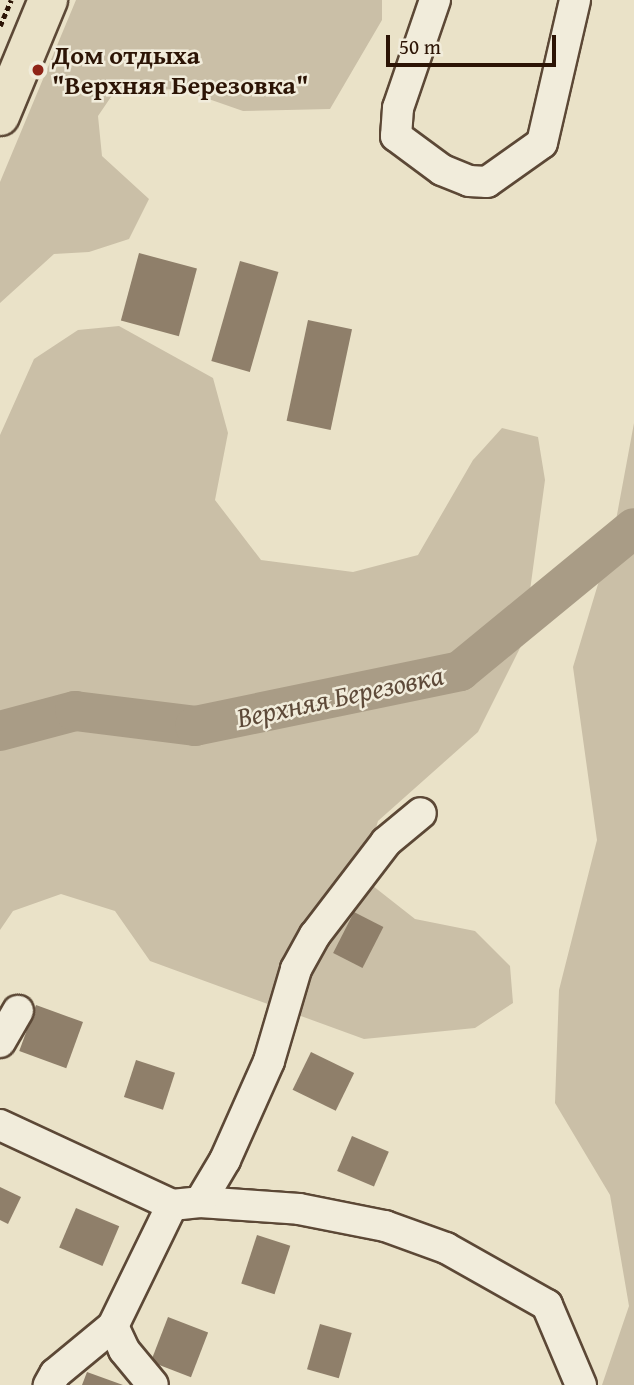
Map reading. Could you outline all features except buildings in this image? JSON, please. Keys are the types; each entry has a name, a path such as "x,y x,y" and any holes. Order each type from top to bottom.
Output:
{"main road":[{"path":"0,116 11,56 48,0"}],"street":[{"path":"435,0 398,108 396,136 442,170 469,181 487,182 542,143 575,0"},
{"path":"49,1385 55,1374 113,1326 186,1204 225,1160 269,1061 296,969 315,935 386,842 421,813"},
{"path":"0,1042 18,1011"},
{"path":"0,1125 186,1204 299,1209 385,1226 446,1248 547,1305 581,1385"},
{"path":"113,1326 124,1350 153,1385"}],"path":[{"path":"0,26 11,0"}],"shaded area":[{"path":"76,0 382,0 382,20 330,109 243,111 180,89 115,91 98,116 102,156 149,199 129,239 89,252 54,254 0,303 0,182"},
{"path":"119,326 213,378 228,433 215,500 261,560 353,572 418,555 473,460 502,428 538,437 545,480 523,642 478,732 378,821 368,856 373,886 415,919 475,931 510,966 513,1003 475,1028 364,1039 150,961 115,911 61,894 13,911 0,930 0,435 34,359 78,330"},
{"path":"634,423 634,1385 602,1385 629,1306 610,1195 555,1103 559,990 597,840 573,667 614,531"}],"waterway":[{"name":"Верхняя Березовка","path":"0,731 75,711 195,726 460,671 634,528"}],"place":[{"name":"Дом отдыха \"Верхняя Березовка\"","path":"38,70"}]}
